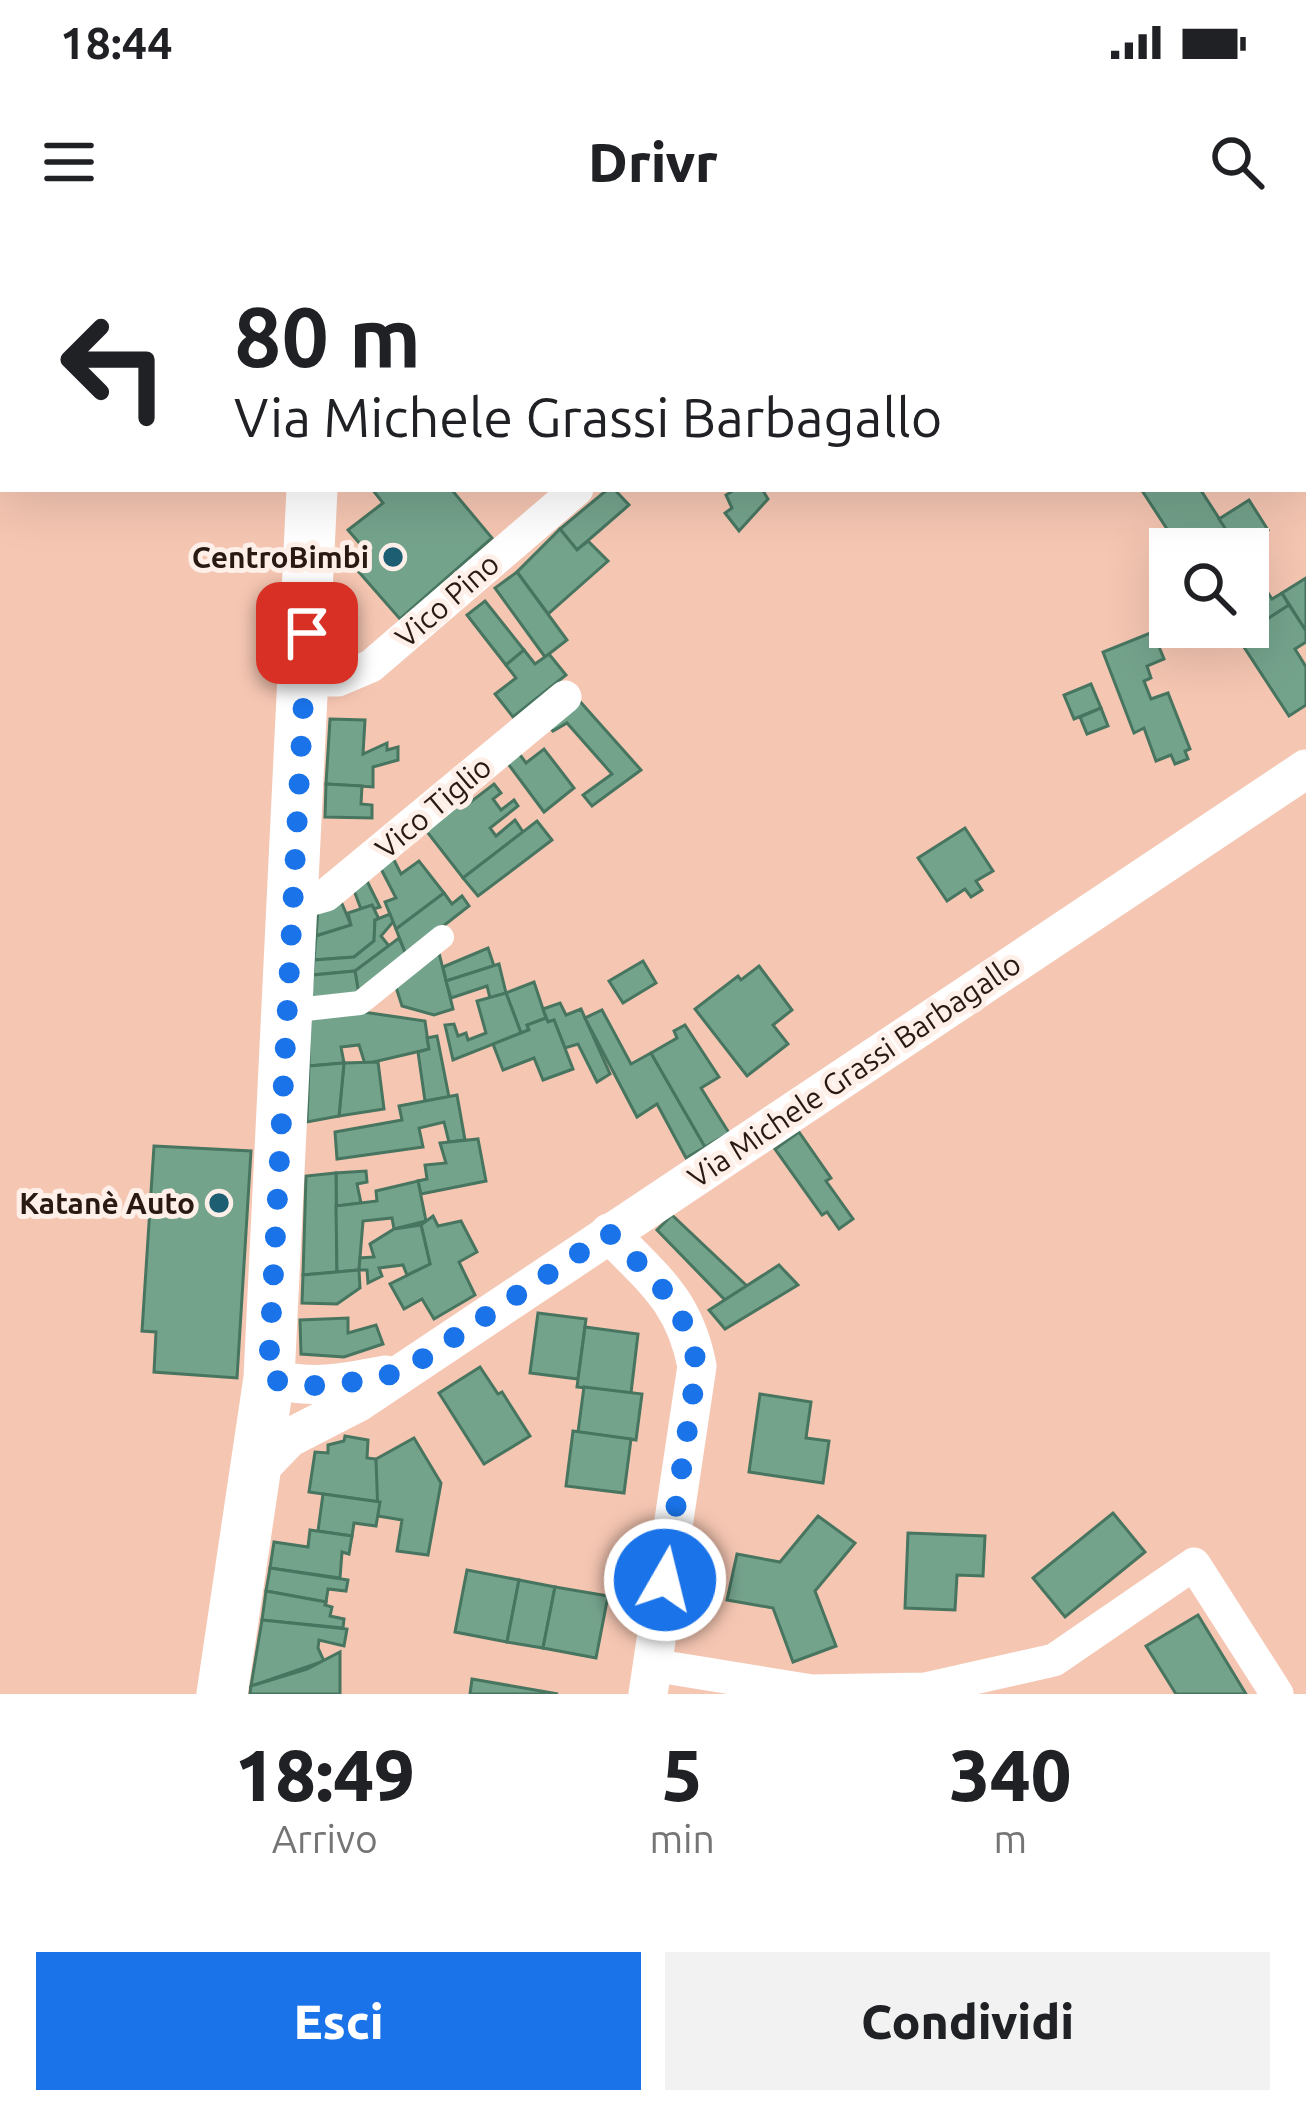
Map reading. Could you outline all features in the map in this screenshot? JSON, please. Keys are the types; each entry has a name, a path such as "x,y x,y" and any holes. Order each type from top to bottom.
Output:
{"main road":[{"path":"222,1694 268,1378 312,492"}],"street":[{"name":"Vico Pino","path":"304,680 338,680 370,666 573,492"},
{"name":"Vico Tiglio","path":"294,904 326,895 565,697"},
{"name":"Via Michele Grassi Barbagallo","path":"258,1470 289,1438 357,1403 1306,769"},
{"path":"288,1011 360,1003 442,937"},
{"path":"609,1233 672,1298 690,1331 697,1366 650,1680 812,1691 925,1689 1054,1660 1194,1564 1277,1694"},
{"path":"268,1378 296,1386 337,1385 403,1372"}],"building":[{"path":"374,492 454,492 492,538 400,619 351,563 361,545 348,530 383,503"},
{"path":"604,492 617,492 629,505 577,550 560,529"},
{"path":"764,492 768,499 739,531 725,513 732,508 726,495"},
{"path":"1143,492 1202,492 1225,528 1166,528"},
{"path":"1249,500 1267,528 1225,528 1219,519"},
{"path":"560,529 577,550 588,541 608,561 548,614 517,572"},
{"path":"517,572 567,640 545,657 495,588"},
{"path":"1306,578 1306,631 1282,593"},
{"path":"1282,593 1289,605 1269,618 1269,594 1272,599"},
{"path":"485,601 524,650 506,665 467,615"},
{"path":"1289,605 1306,631 1306,642 1295,649 1306,667 1306,705 1289,716 1245,648 1269,648 1269,618"},
{"path":"1149,634 1149,648 1160,648 1164,659 1147,666 1151,678 1144,681 1151,699 1168,693 1190,749 1185,751 1188,759 1175,764 1171,755 1156,761 1144,728 1134,733 1103,652"},
{"path":"524,650 535,664 549,654 566,675 513,717 495,694 516,678 506,665"},
{"path":"1091,684 1101,708 1074,719 1064,695"},
{"path":"576,697 641,770 592,806 583,795 612,774 567,723 553,731 545,722"},
{"path":"1101,708 1108,726 1087,734 1080,717"},
{"path":"330,719 365,720 363,754 387,743 387,750 398,747 398,760 373,767 373,787 326,784"},
{"path":"515,748 526,763 544,749 574,788 544,812 503,757"},
{"path":"326,784 362,786 361,804 372,805 372,818 325,817"},
{"path":"494,784 501,793 493,799 501,810 514,800 518,806 490,828 496,836 515,820 523,832 463,878 421,824 460,794 468,804"},
{"path":"537,821 552,840 478,896 463,878"},
{"path":"965,828 993,871 976,881 982,890 971,897 965,889 947,901 918,858"},
{"path":"391,854 401,874 419,861 444,893 396,929 385,902 396,898 379,865"},
{"path":"365,877 380,907 361,909 353,888"},
{"path":"444,893 452,904 462,896 469,906 406,955 396,929"},
{"path":"340,899 351,925 316,936 318,910"},
{"path":"372,905 379,919 375,920 374,941 354,957 314,960 316,936 351,925 348,913"},
{"path":"390,914 393,922 381,936 389,946 355,971 313,975 314,960 354,957 374,941 375,920"},
{"path":"399,938 406,955 359,995 355,971"},
{"path":"488,948 494,966 446,981 443,967"},
{"path":"438,949 453,1009 434,1015 402,1006 395,984"},
{"path":"643,961 656,983 623,1003 609,981"},
{"path":"499,964 506,993 490,998 487,986 451,998 446,981"},
{"path":"759,966 792,1010 773,1025 788,1044 747,1076 695,1009"},
{"path":"355,971 359,995 310,1001 313,975"},
{"path":"534,982 546,1018 527,1025 529,1030 521,1033 506,993"},
{"path":"506,993 521,1033 453,1060 445,1025 454,1024 458,1036 466,1033 468,1040 486,1033 477,1001"},
{"path":"560,1003 566,1015 581,1009 610,1074 597,1082 578,1044 565,1048 554,1020 548,1022 543,1009"},
{"path":"602,1010 631,1064 651,1053 705,1147 686,1158 657,1104 637,1117 585,1018"},
{"path":"363,1012 425,1021 429,1049 365,1064 359,1045 341,1047 344,1063 309,1066 310,1018"},
{"path":"546,1018 554,1020 573,1069 543,1080 534,1058 503,1070 493,1044"},
{"path":"685,1025 719,1077 701,1088 729,1133 705,1147 651,1053 677,1038 674,1031"},
{"path":"437,1036 449,1097 425,1101 418,1052 429,1049 427,1038"},
{"path":"378,1062 384,1109 339,1116 344,1063"},
{"path":"344,1063 339,1116 307,1122 309,1066"},
{"path":"457,1095 465,1140 449,1142 444,1122 419,1128 423,1147 337,1159 335,1132 402,1120 399,1106"},
{"path":"799,1132 853,1219 839,1229 827,1212 822,1215 775,1149"},
{"path":"478,1139 486,1181 421,1194 418,1181 427,1179 425,1165 446,1163 440,1143"},
{"path":"154,1146 251,1151 237,1378 154,1372 156,1332 142,1331"},
{"path":"366,1171 367,1182 357,1184 361,1203 336,1206 336,1173"},
{"path":"336,1173 337,1272 303,1275 306,1176"},
{"path":"418,1181 426,1221 394,1229 392,1218 363,1221 359,1270 337,1272 336,1206 377,1201 376,1191"},
{"path":"672,1215 747,1286 725,1300 657,1230"},
{"path":"433,1216 438,1226 461,1221 477,1252 459,1262 475,1295 434,1319 422,1299 404,1309 390,1284 430,1264 421,1225"},
{"path":"421,1225 430,1264 407,1275 403,1265 379,1268 382,1276 368,1283 367,1270 359,1270 360,1258 374,1257 370,1244 394,1229"},
{"path":"779,1265 798,1285 725,1329 709,1310"},
{"path":"359,1270 360,1288 337,1304 302,1303 303,1275"},
{"path":"538,1313 586,1319 578,1379 530,1373"},
{"path":"348,1318 348,1333 376,1325 383,1344 344,1357 301,1354 300,1320"},
{"path":"585,1327 638,1334 631,1393 577,1387"},
{"path":"480,1367 530,1436 484,1464 439,1393"},
{"path":"584,1387 642,1394 636,1440 578,1432"},
{"path":"760,1394 811,1402 806,1438 829,1441 823,1483 749,1472"},
{"path":"573,1431 631,1439 624,1493 566,1486"},
{"path":"345,1436 368,1440 367,1458 376,1459 380,1502 309,1492 315,1452 328,1453 328,1445 344,1441"},
{"path":"414,1438 441,1483 428,1555 397,1551 402,1520 378,1516 376,1459"},
{"path":"323,1494 380,1502 376,1526 354,1523 352,1536 318,1531"},
{"path":"1113,1513 1145,1552 1065,1617 1033,1578"},
{"path":"818,1516 855,1543 815,1591 836,1646 793,1662 773,1608 727,1600 737,1554 780,1562"},
{"path":"310,1530 352,1536 349,1554 342,1552 340,1578 270,1568 274,1542 308,1547"},
{"path":"908,1533 985,1536 983,1576 957,1575 955,1610 905,1608"},
{"path":"270,1568 348,1580 346,1591 328,1589 326,1602 266,1591"},
{"path":"467,1570 519,1580 507,1642 455,1632"},
{"path":"519,1580 555,1587 543,1648 507,1642"},
{"path":"555,1587 608,1596 596,1658 543,1648"},
{"path":"266,1591 326,1602 332,1607 330,1616 344,1619 343,1628 262,1620"},
{"path":"1198,1615 1246,1694 1176,1694 1146,1646"},
{"path":"262,1620 347,1629 344,1646 319,1640 324,1661 251,1686"},
{"path":"340,1652 340,1694 250,1694 251,1686 307,1669"},
{"path":"472,1679 558,1694 470,1694"}],"place":[{"name":"CentroBimbi","path":"393,557"},
{"name":"Katanè Auto","path":"219,1203"}],"route":[{"path":"307,633 268,1378 296,1386 337,1385 403,1372 609,1233 672,1298 690,1331 697,1366 665,1580"}]}
